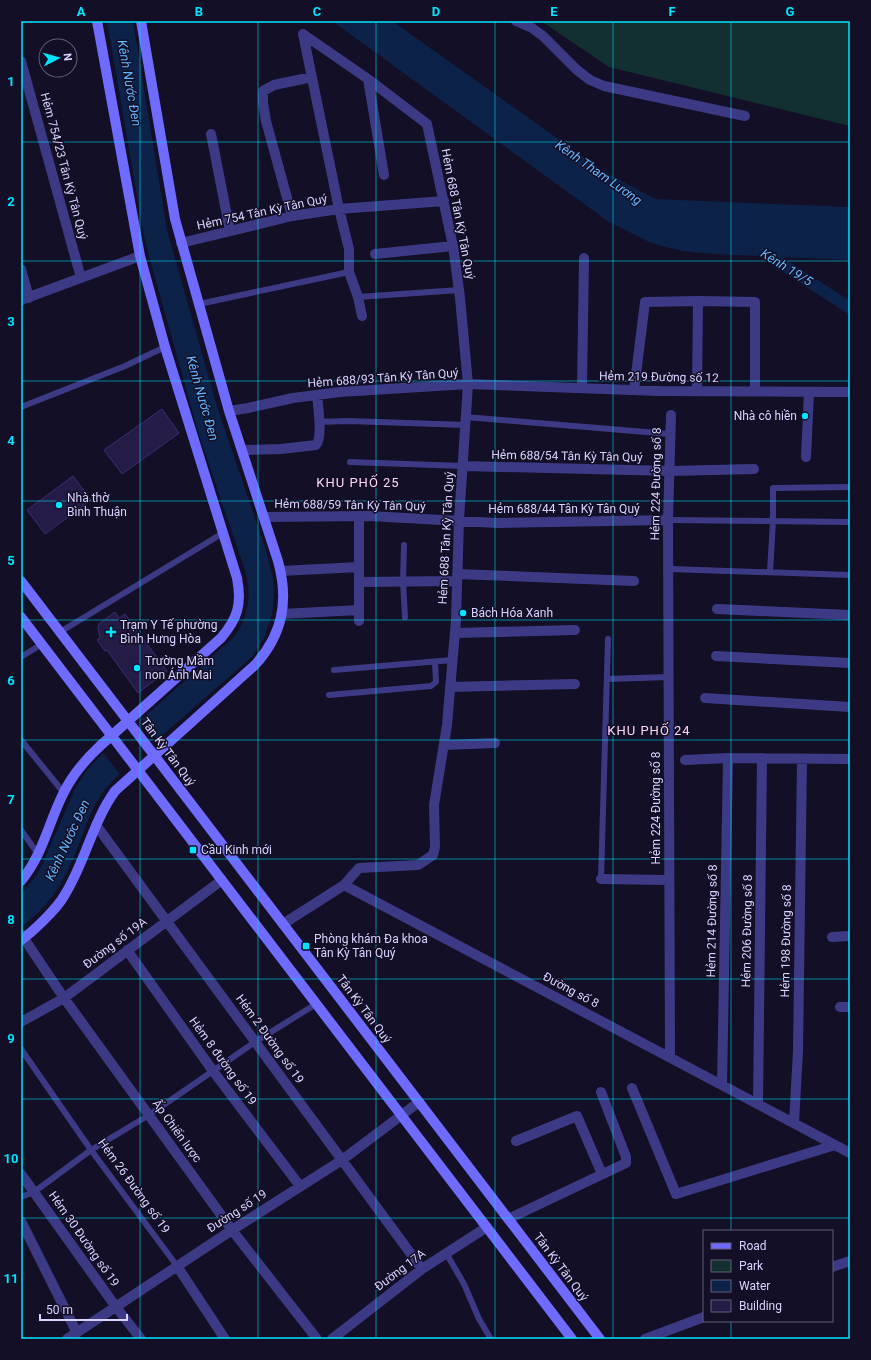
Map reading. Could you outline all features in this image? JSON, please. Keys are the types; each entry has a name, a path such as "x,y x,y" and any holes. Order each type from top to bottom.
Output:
{"street":[{"path":"21,881 29,871 38,854 64,793 72,778 83,763 112,735 221,638 232,623 239,607 239,588 237,578 165,347 140,256 97,21"},
{"path":"22,937 43,922 64,897 79,868 96,825 108,800 115,791 255,665 270,646 278,628 284,593 281,571 229,411 175,219 142,21"},
{"path":"516,21 532,28 543,36 577,70 590,80 604,86 745,116"},
{"path":"362,316 358,297 349,272 349,249 339,209 303,34 368,79 384,175"},
{"name":"Hẻm 754/23 Tân Kỳ Tân Quý","path":"21,61 81,278"},
{"path":"292,216 266,121 262,96 263,91 274,85 312,77"},
{"name":"Hẻm 688 Tân Kỳ Tân Quý","path":"344,885 359,868 418,865 433,855 435,847 434,805 447,725 455,633 468,384 459,290 453,246 427,124 368,79"},
{"path":"211,134 230,231"},
{"name":"Hẻm 754 Tân Kỳ Tân Quý","path":"181,243 292,216 339,209 444,201"},
{"path":"375,254 453,246"},
{"path":"21,269 25,299 140,256"},
{"path":"582,388 584,258"},
{"path":"634,390 645,302 755,302 755,392"},
{"path":"697,391 698,302"},
{"name":"Hẻm 219 Đường số 12","path":"468,384 634,390 850,392"},
{"name":"Hẻm 688/93 Tân Kỳ Tân Quý","path":"229,411 293,398 340,392 468,384"},
{"path":"806,457 809,392"},
{"path":"242,450 313,446 318,443 318,395"},
{"name":"Hẻm 224 Đường số 8","path":"670,1057 668,520 671,415"},
{"name":"Hẻm 688/54 Tân Kỳ Tân Quý","path":"463,466 670,471 754,469"},
{"path":"359,516 359,621"},
{"name":"Hẻm 688/59 Tân Kỳ Tân Quý","path":"264,517 359,516 460,520"},
{"name":"Hẻm 688/44 Tân Kỳ Tân Quý","path":"460,520 497,523 668,520"},
{"path":"281,571 359,567"},
{"path":"359,582 403,582 457,577 634,581"},
{"name":"Tân Kỳ Tân Quý","path":"21,581 600,1339"},
{"path":"281,614 360,610"},
{"path":"717,610 850,615"},
{"path":"21,616 572,1339"},
{"path":"455,633 574,630"},
{"path":"716,656 850,664"},
{"path":"450,687 575,684"},
{"path":"705,698 850,707"},
{"path":"444,745 495,743"},
{"path":"685,760 728,758 850,759"},
{"name":"Hẻm 214 Đường số 8","path":"722,1085 728,758"},
{"name":"Hẻm 206 Đường số 8","path":"758,1104 762,758"},
{"name":"Hẻm 198 Đường số 8","path":"794,1123 798,1051 802,759"},
{"name":"Hẻm 2 Đường số 19","path":"96,825 422,1269"},
{"path":"601,879 669,880"},
{"name":"Đường số 19A","path":"21,1022 64,998 222,880"},
{"path":"283,924 344,885"},
{"name":"Đường số 8","path":"344,885 850,1153"},
{"path":"832,937 850,936"},
{"name":"Ấp Chiến lược","path":"22,937 64,998 232,1230 317,1339"},
{"name":"Hẻm 8 đường số 19","path":"127,950 213,1071 300,1186"},
{"path":"632,1088 676,1194 835,1145"},
{"path":"508,1219 626,1163 626,1157 601,1092"},
{"name":"Đường số 19","path":"67,1339 232,1230 342,1160 419,1102"},
{"path":"516,1141 577,1116 602,1174"},
{"name":"Hẻm 30 Đường số 19","path":"21,1174 140,1339"},
{"path":"21,1221 76,1333"},
{"name":"Đường 17A","path":"332,1339 422,1269 487,1227"},
{"path":"833,1267 850,1261"},
{"name":"Hẻm 26 Đường số 19","path":"177,1266 225,1339"},
{"path":"645,1339 703,1317"}],"lane":[{"path":"199,304 349,272"},
{"path":"358,297 459,290"},
{"path":"21,407 125,366 165,347"},
{"path":"319,422 466,421 670,434"},
{"path":"350,462 463,466"},
{"path":"770,572 773,488 850,487"},
{"path":"668,520 850,522"},
{"path":"60,632 223,533"},
{"path":"404,545 403,582 405,617"},
{"path":"668,569 850,575"},
{"path":"601,879 608,639"},
{"path":"21,657 42,644"},
{"path":"334,670 452,660"},
{"path":"328,694 431,686 436,682 435,662"},
{"path":"606,679 669,677"},
{"path":"21,740 64,793"},
{"path":"21,830 38,854"},
{"path":"21,1197 34,1192 91,1150 149,1114 255,1042 316,1004"},
{"name":"Hẻm 26 Đường số 19","path":"21,1050 91,1150 177,1266"},
{"path":"446,1253 464,1284 479,1319 491,1339"}],"green space":[{"path":"541,21 850,21 850,126 609,67"}],"water":[{"name":"Kênh Nước Đen","path":"107,21 133,21 167,230 218,410 266,550 273,579 274,593 272,615 264,638 252,657 158,739 142,719 234,637 246,613 249,596 245,570 199,435 144,236"},
{"name":"Kênh Tham Lương","path":"332,21 392,21 602,170 655,199 850,207 850,260 712,254 683,251 649,242 609,222"},
{"name":"Kênh Nước Đen","path":"103,753 120,774 105,789 98,799 89,817 73,860 53,896 34,917 21,927 21,894 36,876 42,865 76,787 87,770"}],"building":[{"path":"162,409 179,433 122,474 104,450"},
{"name":"Nhà thờ Bình Thuận","path":"73,476 91,500 45,534 27,510"},
{"path":"115,612 119,618 125,614 167,671 138,693 107,650 105,651 97,640 100,638 98,627 99,624"}],"waterway":[{"name":"Kênh 19/5","path":"757,248 850,308"}],"place":[{"name":"Nhà cô hiền","path":"805,416"},
{"name":"Nhà thờ Bình Thuận","path":"59,505"},
{"name":"Bách Hóa Xanh","path":"463,613"},
{"name":"Trạm Y Tế phường Bình Hưng Hòa","path":"111,632"},
{"name":"Trường Mầm non Ánh Mai","path":"137,668"},
{"name":"Cầu Kinh mới","path":"193,850"},
{"name":"Phòng khám Đa khoa Tân Kỳ Tân Quý","path":"306,946"}],"district":[{"name":"KHU PHỐ 25","path":"358,482"},
{"name":"KHU PHỐ 24","path":"649,730"}]}
